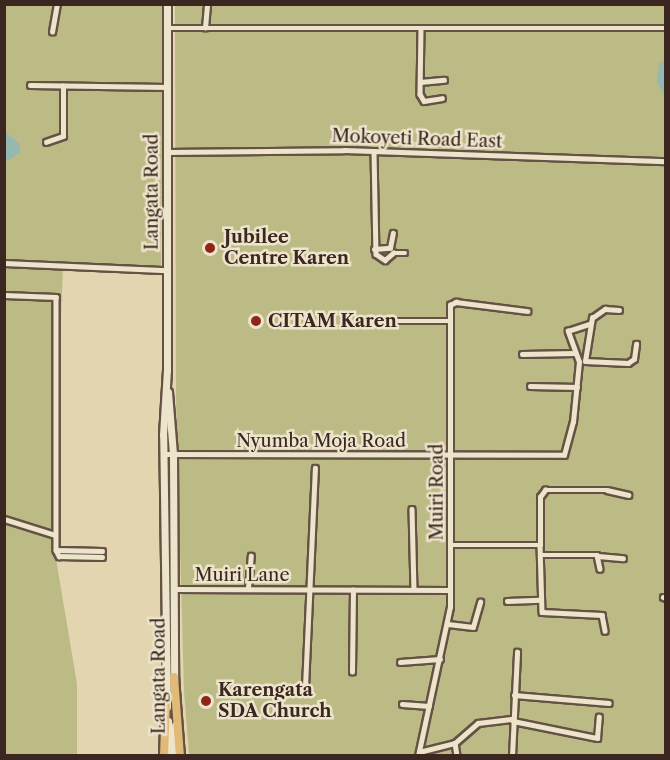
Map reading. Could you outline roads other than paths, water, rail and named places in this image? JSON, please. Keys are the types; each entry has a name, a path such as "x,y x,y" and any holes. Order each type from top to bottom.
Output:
{"main road":[{"name":"Langata Road","path":"167,4 167,270 163,454 166,702 169,756"},
{"name":"Langata Road","path":"166,380 173,454 174,756"},
{"path":"174,677 182,756"},
{"path":"164,756 166,702"}],"street":[{"path":"52,32 57,4"},
{"path":"205,28 207,4"},
{"path":"167,28 666,28"},
{"path":"421,29 422,100 442,98"},
{"path":"420,82 444,80"},
{"path":"30,85 167,87"},
{"path":"46,142 59,140 63,135 63,86"},
{"path":"374,151 374,249 384,260 393,253 405,253"},
{"name":"Mokoyeti Road East","path":"167,152 374,151 666,161"},
{"path":"374,249 390,248 393,233"},
{"path":"4,263 167,270"},
{"path":"4,295 52,294 57,298 56,550 102,554"},
{"path":"398,321 449,321 450,305 456,302 527,311"},
{"path":"619,310 605,309 590,324 568,329 575,353 582,362 628,363 634,359 636,344"},
{"name":"Muiri Road","path":"418,754 448,624 450,590 449,321"},
{"name":"Nyumba Moja Road","path":"163,454 566,454 590,324"},
{"path":"522,354 575,353"},
{"path":"530,386 577,387"},
{"name":"Muiri Lane","path":"305,687 315,468"},
{"path":"605,631 602,615 546,615 542,612 540,600 541,494 547,490 607,490 628,495"},
{"path":"412,509 414,589"},
{"path":"4,519 55,535"},
{"path":"450,545 540,545"},
{"path":"540,555 623,558"},
{"path":"249,588 251,556"},
{"path":"598,556 600,569"},
{"name":"Muiri Lane","path":"174,588 450,590"},
{"path":"352,672 353,590"},
{"path":"507,601 540,600"},
{"path":"448,624 472,627 480,602"},
{"path":"512,756 517,652"},
{"path":"400,662 440,659"},
{"path":"514,695 609,703"},
{"path":"402,704 429,706"},
{"path":"418,754 455,743 478,723 513,720 597,738 599,717"},
{"path":"455,743 457,756"}],"water":[{"path":"665,59 665,97 657,82 659,64"},
{"path":"5,132 20,144 20,153 5,162"}],"place":[{"name":"Jubilee Centre Karen","path":"210,248"},
{"name":"CITAM Karen","path":"256,321"},
{"name":"Karengata SDA Church","path":"206,701"}]}
